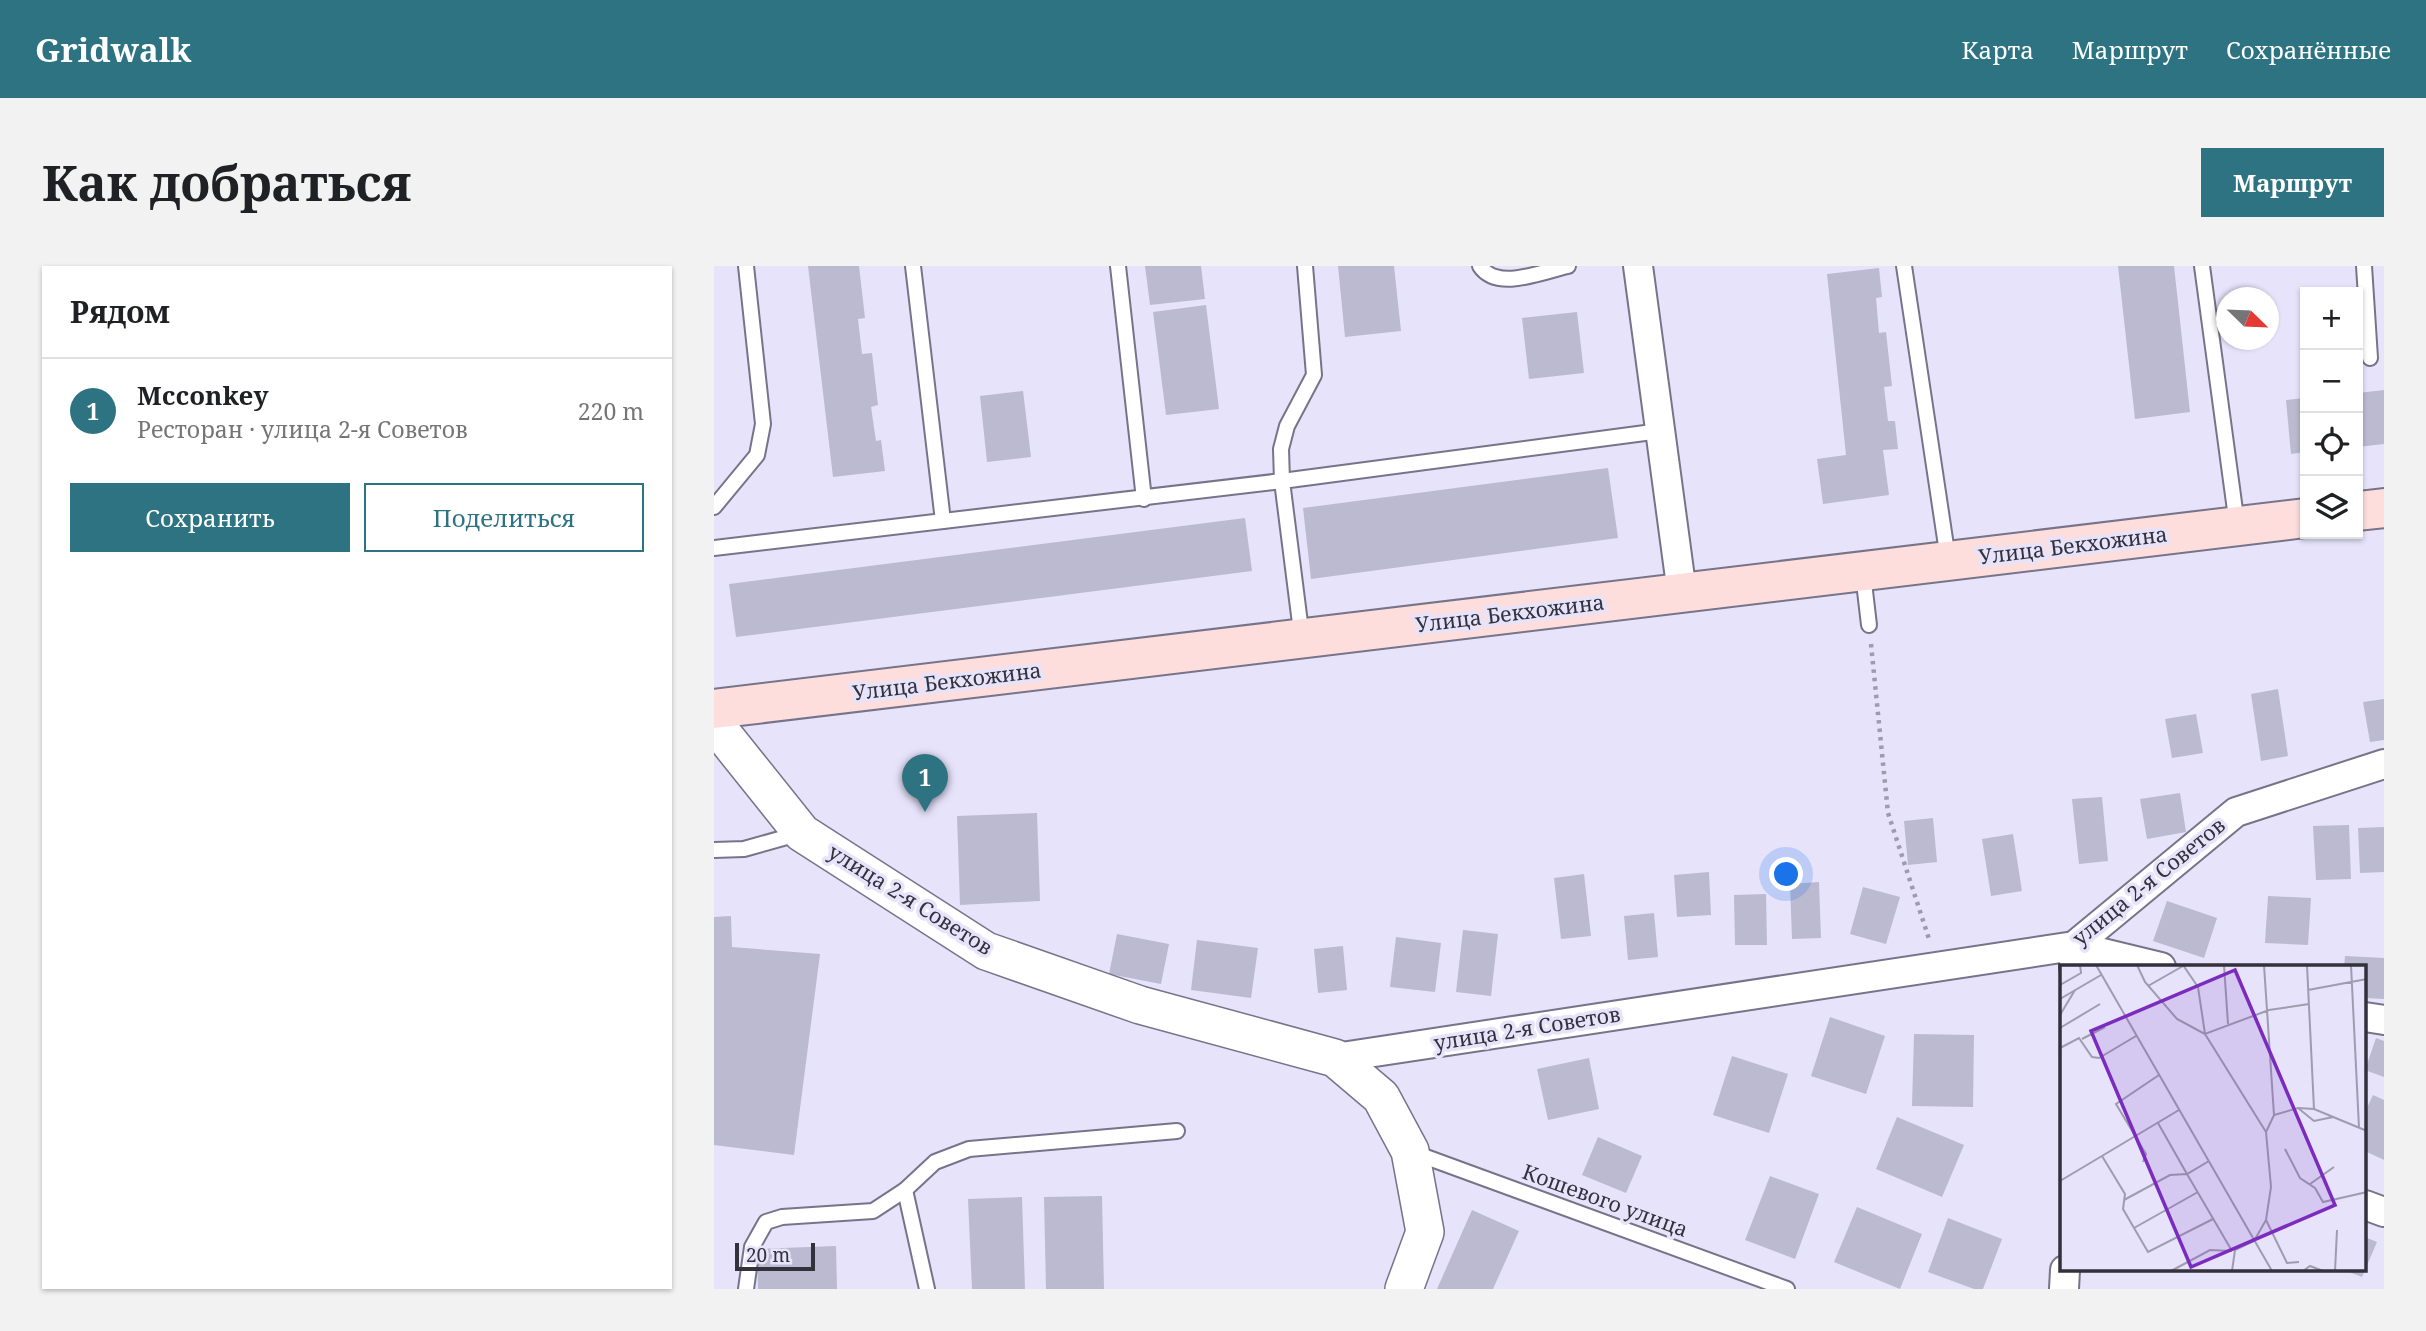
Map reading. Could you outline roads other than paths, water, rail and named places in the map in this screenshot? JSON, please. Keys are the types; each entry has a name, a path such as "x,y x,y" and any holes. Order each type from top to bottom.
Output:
{"main road":[{"path":"2363,510 2384,508"},
{"name":"Улица Бекхожина","path":"714,709 2300,519"}],"street":[{"path":"1638,266 1682,593"},
{"name":"улица 2-я Советов","path":"714,723 802,833 986,951 1140,1005 1335,1058 1938,966 2074,956 2236,811 2384,764"},
{"path":"2074,956 2145,965"},
{"path":"2366,1017 2384,1020"},
{"path":"1335,1058 1381,1097 1410,1151 1425,1232 1404,1289"},
{"path":"2366,1205 2384,1212"}],"lane":[{"path":"714,507 757,455 763,424 746,266"},
{"path":"913,266 943,521"},
{"path":"1118,266 1144,499"},
{"path":"1302,640 1282,481 1281,449 1287,426 1314,375 1305,266"},
{"path":"1480,266 1484,272 1505,280 1568,266"},
{"path":"1905,266 1948,561"},
{"path":"2202,266 2237,526"},
{"path":"2364,266 2370,358"},
{"path":"714,548 1144,499 1660,431"},
{"path":"1863,571 1869,625"},
{"path":"714,849 744,849 802,833"},
{"path":"746,1289 752,1247 766,1222 782,1217 873,1211 905,1189 935,1162 969,1149 1177,1130"},
{"name":"Кошевого улица","path":"1410,1151 1787,1289"},
{"path":"905,1189 927,1289"}],"place":[{"name":"Mcconkey","path":"925,812"}]}
